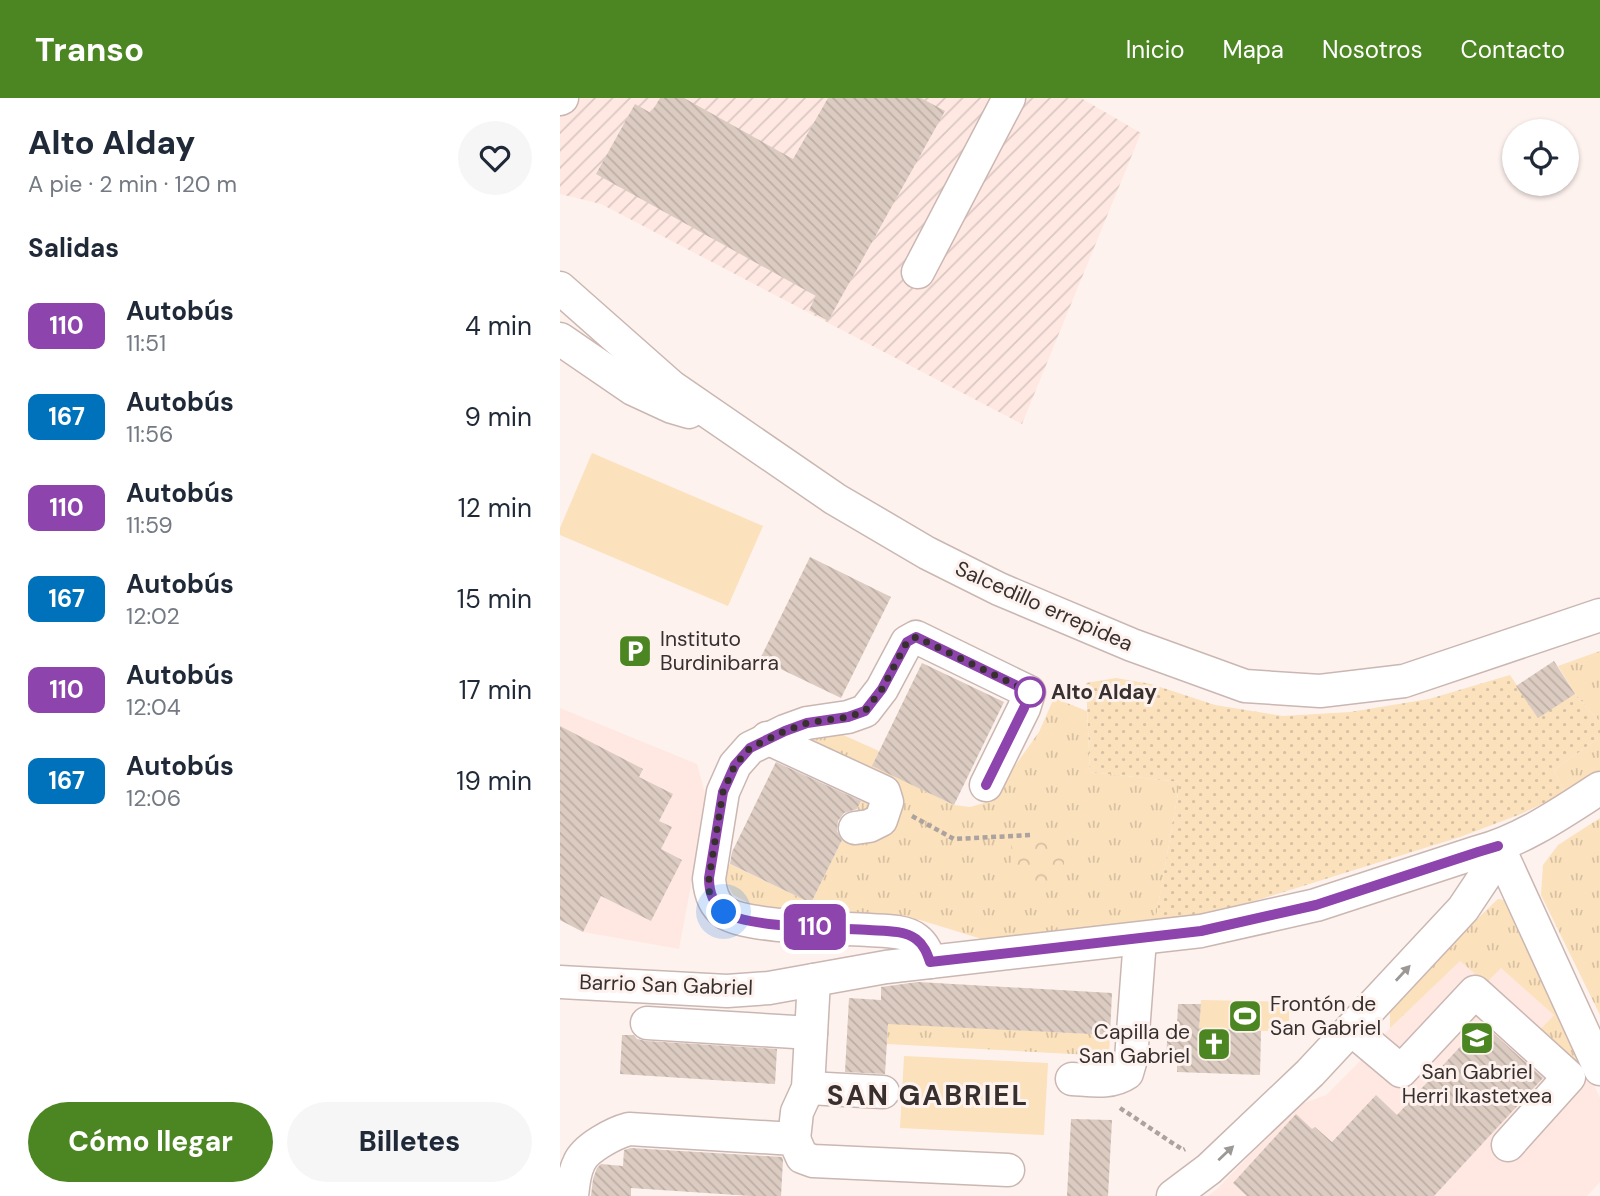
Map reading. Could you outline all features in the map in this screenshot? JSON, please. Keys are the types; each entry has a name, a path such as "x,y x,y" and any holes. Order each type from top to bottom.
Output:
{"street":[{"path":"918,272 1009,98"},
{"name":"Salcedillo errepidea","path":"560,288 672,387 835,499 927,553 999,589 1132,645 1245,686 1320,691 1404,681 1600,615"},
{"path":"560,339 633,389 672,407 727,425"},
{"path":"930,962 924,947 915,937 893,931 773,924 737,918 724,912 709,891 723,792 735,765 750,748 767,738 807,723 848,717 865,711 882,689 907,642 916,637 1030,692 986,785"},
{"path":"767,738 884,792 887,802 881,820 869,826 855,828"},
{"name":"Barrio San Gabriel","path":"560,982 727,991 769,988 886,967 1201,931 1316,905 1498,846 1565,811 1600,788"},
{"path":"1173,1196 1209,1168 1310,1073 1463,909 1491,867 1498,846"},
{"path":"1498,846 1600,1069"},
{"path":"1072,1079 1118,1079 1127,1073 1131,1059 1140,939"},
{"path":"814,980 808,1088 797,1112 794,1139 802,1157 813,1161 1008,1170"},
{"path":"1351,1029 1401,1071 1475,992 1569,1077 1508,1145"},
{"name":"Barrio San Gabriel","path":"647,1024 811,1033"},
{"path":"808,1088 883,1092"},
{"path":"572,1196 579,1160 615,1133 629,1129 794,1139"}],"path":[{"path":"887,802 954,839 1032,835"},
{"path":"1108,1107 1121,1108 1183,1150 1193,1144"}],"shaded area":[{"path":"560,98 1081,98 1141,133 1022,424 601,204 560,194"},
{"path":"560,708 697,764 707,801 679,949 583,932 560,920"},
{"name":"San Gabriel Herri Ikastetxea","path":"1498,899 1509,901 1600,1098 1600,1182 1587,1196 1208,1196 1298,1105 1326,1095 1373,1048 1390,1028 1390,1003"}],"green space":[{"path":"592,453 763,526 728,606 560,535 560,528"},
{"path":"1600,651 1600,722 1575,694 1558,666"},
{"path":"1510,675 1538,717 1575,694 1600,722 1600,737 1554,770 1565,793 1521,814 1460,837 1213,914 1155,923 1180,782 1090,772 1086,683 1116,678 1151,684 1215,705 1283,716 1350,712 1429,699"},
{"path":"1054,698 1087,711 1090,772 1180,782 1155,923 998,944 920,920 765,911 733,895 723,875 727,863 811,903 873,777 802,742 806,738 841,734 879,751 873,766 954,805 970,807 984,803 997,791 1039,732"},
{"path":"1600,737 1600,772 1565,793 1554,770"},
{"path":"1600,818 1600,1015 1541,895 1543,865 1558,845"},
{"path":"1063,833 1065,887 1013,889 1011,836"},
{"path":"1498,899 1509,901 1589,1075 1540,1030 1554,1015 1501,968 1486,983 1460,961 1390,1028 1390,1003"},
{"name":"Frontón de San Gabriel","path":"1201,1000 1289,1002 1289,1032 1199,1028"},
{"path":"888,1023 1110,1035 1109,1056 887,1044"},
{"path":"904,1056 1048,1063 1044,1135 900,1128"}],"building":[{"path":"660,98 684,98 793,159 828,98 921,98 945,111 828,321 809,310 816,296 596,174 635,104 651,113"},
{"path":"810,557 891,597 841,698 760,659"},
{"path":"1554,661 1575,694 1538,718 1516,686"},
{"path":"922,663 1004,702 954,805 872,766"},
{"path":"560,726 643,769 639,777 673,794 659,821 672,827 661,849 682,860 651,921 601,896 583,932 560,920"},
{"path":"776,762 861,801 857,809 844,813 838,821 837,831 842,840 811,903 730,864 732,852"},
{"path":"918,982 1112,993 1110,1035 888,1024 885,1074 845,1072 849,998 881,1000 881,987"},
{"name":"Capilla de San Gabriel","path":"1178,1004 1201,1004 1199,1028 1261,1031 1260,1075 1177,1072 1177,1057 1166,1057 1168,1027 1177,1027"},
{"path":"1482,1023 1543,1078 1434,1196 1247,1196 1233,1183 1296,1114 1332,1142 1376,1095 1397,1115"},
{"path":"622,1035 634,1035 637,1039 646,1041 777,1049 775,1084 620,1074"},
{"path":"1071,1119 1112,1120 1108,1196 1067,1196"},
{"path":"631,1148 782,1157 781,1196 631,1188 631,1196 591,1196 597,1168 601,1164 623,1166 624,1150"}],"bus line":[{"name":"110","path":"986,785 1030,692 916,637 907,642 882,689 865,711 848,717 807,723 767,738 750,748 735,765 723,792 709,891 724,912 737,918 773,924 893,931 915,937 924,947 930,962 1201,931 1316,905 1498,846"}],"place":[{"name":"Instituto Burdinibarra","path":"635,651"},
{"name":"Alto Alday","path":"1030,692"},
{"name":"Frontón de San Gabriel","path":"1245,1016"},
{"name":"San Gabriel Herri Ikastetxea","path":"1477,1038"},
{"name":"Capilla de San Gabriel","path":"1214,1044"}],"district":[{"name":"SAN GABRIEL","path":"928,1095"}],"route":[{"path":"724,912 709,891 716,830 723,792 735,765 750,748 767,738 807,723 848,717 865,711 882,689 907,642 916,637 1030,692"}]}
